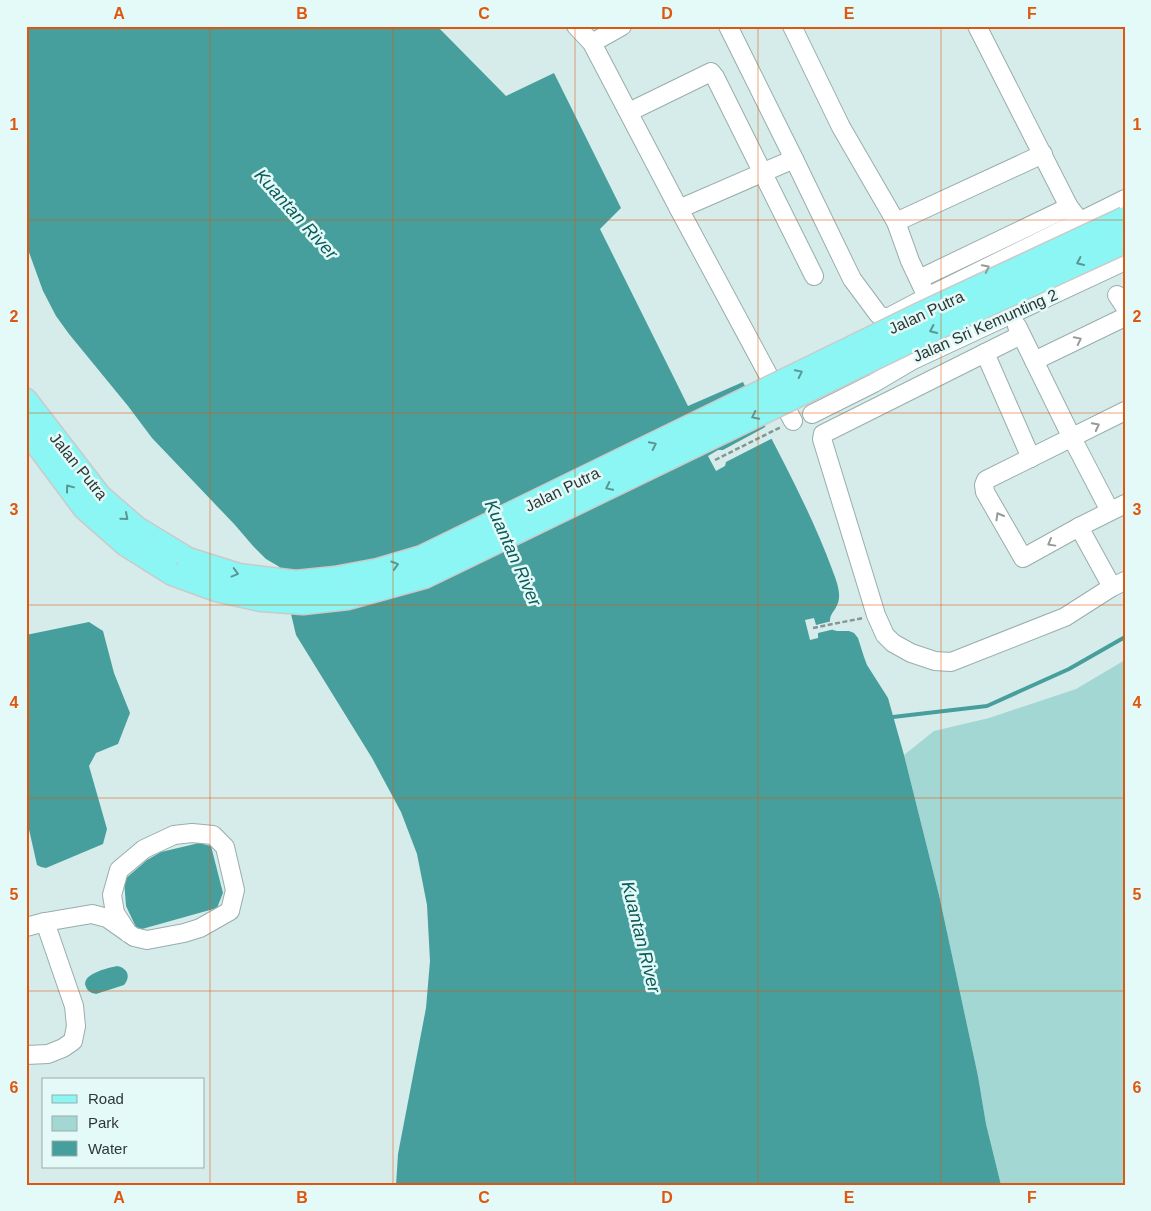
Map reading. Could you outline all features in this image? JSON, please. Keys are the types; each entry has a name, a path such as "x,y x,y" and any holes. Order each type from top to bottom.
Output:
{"main road":[{"name":"Jalan Putra","path":"26,400 100,496 138,528 188,559 239,575 296,582 334,578 378,570 422,558 920,314 1125,218"},
{"name":"Jalan Putra","path":"26,430 84,508 126,545 172,574 216,590 260,600 303,603 348,598 424,578 929,332 1125,242"}],"street":[{"path":"576,26 592,43 790,422 817,412 874,384 913,360"},
{"path":"592,43 622,26"},
{"path":"728,26 852,279 882,317 889,318 1075,214"},
{"path":"792,26 841,127 896,222 910,261 927,297"},
{"path":"977,26 1075,214"},
{"path":"629,112 711,72 814,276"},
{"path":"896,222 1043,154"},
{"path":"679,209 794,159"},
{"path":"919,278 1075,214 1125,200"},
{"name":"Jalan Sri Kemunting 2","path":"889,318 885,329 886,344 894,355 903,359 913,360 1125,261"},
{"path":"1011,314 1072,438 1117,508 1023,558 985,492 984,485 986,480 1072,438 1125,411"},
{"path":"1034,361 1125,317"},
{"path":"823,434 1021,335"},
{"path":"984,353 1030,458"},
{"path":"874,384 894,355"},
{"path":"817,412 823,434 822,439 876,615 885,635 894,644 911,653 935,661 951,662 1065,617 1118,584 1079,527"},
{"path":"26,927 92,914 107,918 128,933 134,937 147,940 200,928 230,912 235,890 225,847 213,835 192,833 174,835 144,848 119,870 112,895 115,913 128,933"},
{"path":"26,1055 48,1054 63,1048 73,1041 76,1026 74,1006 46,922"}],"path":[{"path":"715,460 790,422"},
{"path":"813,628 871,616"}],"green space":[{"path":"1125,660 1125,1185 1001,1185 986,1124 978,1076 939,895 904,755 934,731 989,718 1076,689"}],"water":[{"name":"Kuantan River","path":"26,26 437,26 506,96 554,73 621,208 600,229 688,406 743,382 823,545 839,594 838,603 830,620 833,630 854,633 858,638 867,665 888,698 939,895 978,1076 986,1124 1001,1185 396,1185 398,1154 426,1008 430,961 427,905 417,854 401,812 372,758 296,635 284,571 266,559 253,546 152,438 69,334 56,316 43,291 26,244"},
{"path":"89,622 103,631 114,673 130,713 118,744 96,753 89,766 107,829 103,844 46,868 37,865 26,816 26,635"},
{"path":"199,843 211,846 223,893 217,908 142,929 136,927 126,906 124,880 147,860 161,852"},
{"path":"117,966 124,969 127,973 128,976 124,985 96,994 88,990 85,982 91,975"}],"pier":[{"path":"767,426 773,438 726,462 725,466 716,471 708,456"},
{"path":"814,618 816,625 832,621 834,628 839,628 818,633 818,638 810,640 805,620"}],"waterway":[{"path":"893,717 987,706 1069,669 1125,637"}]}
